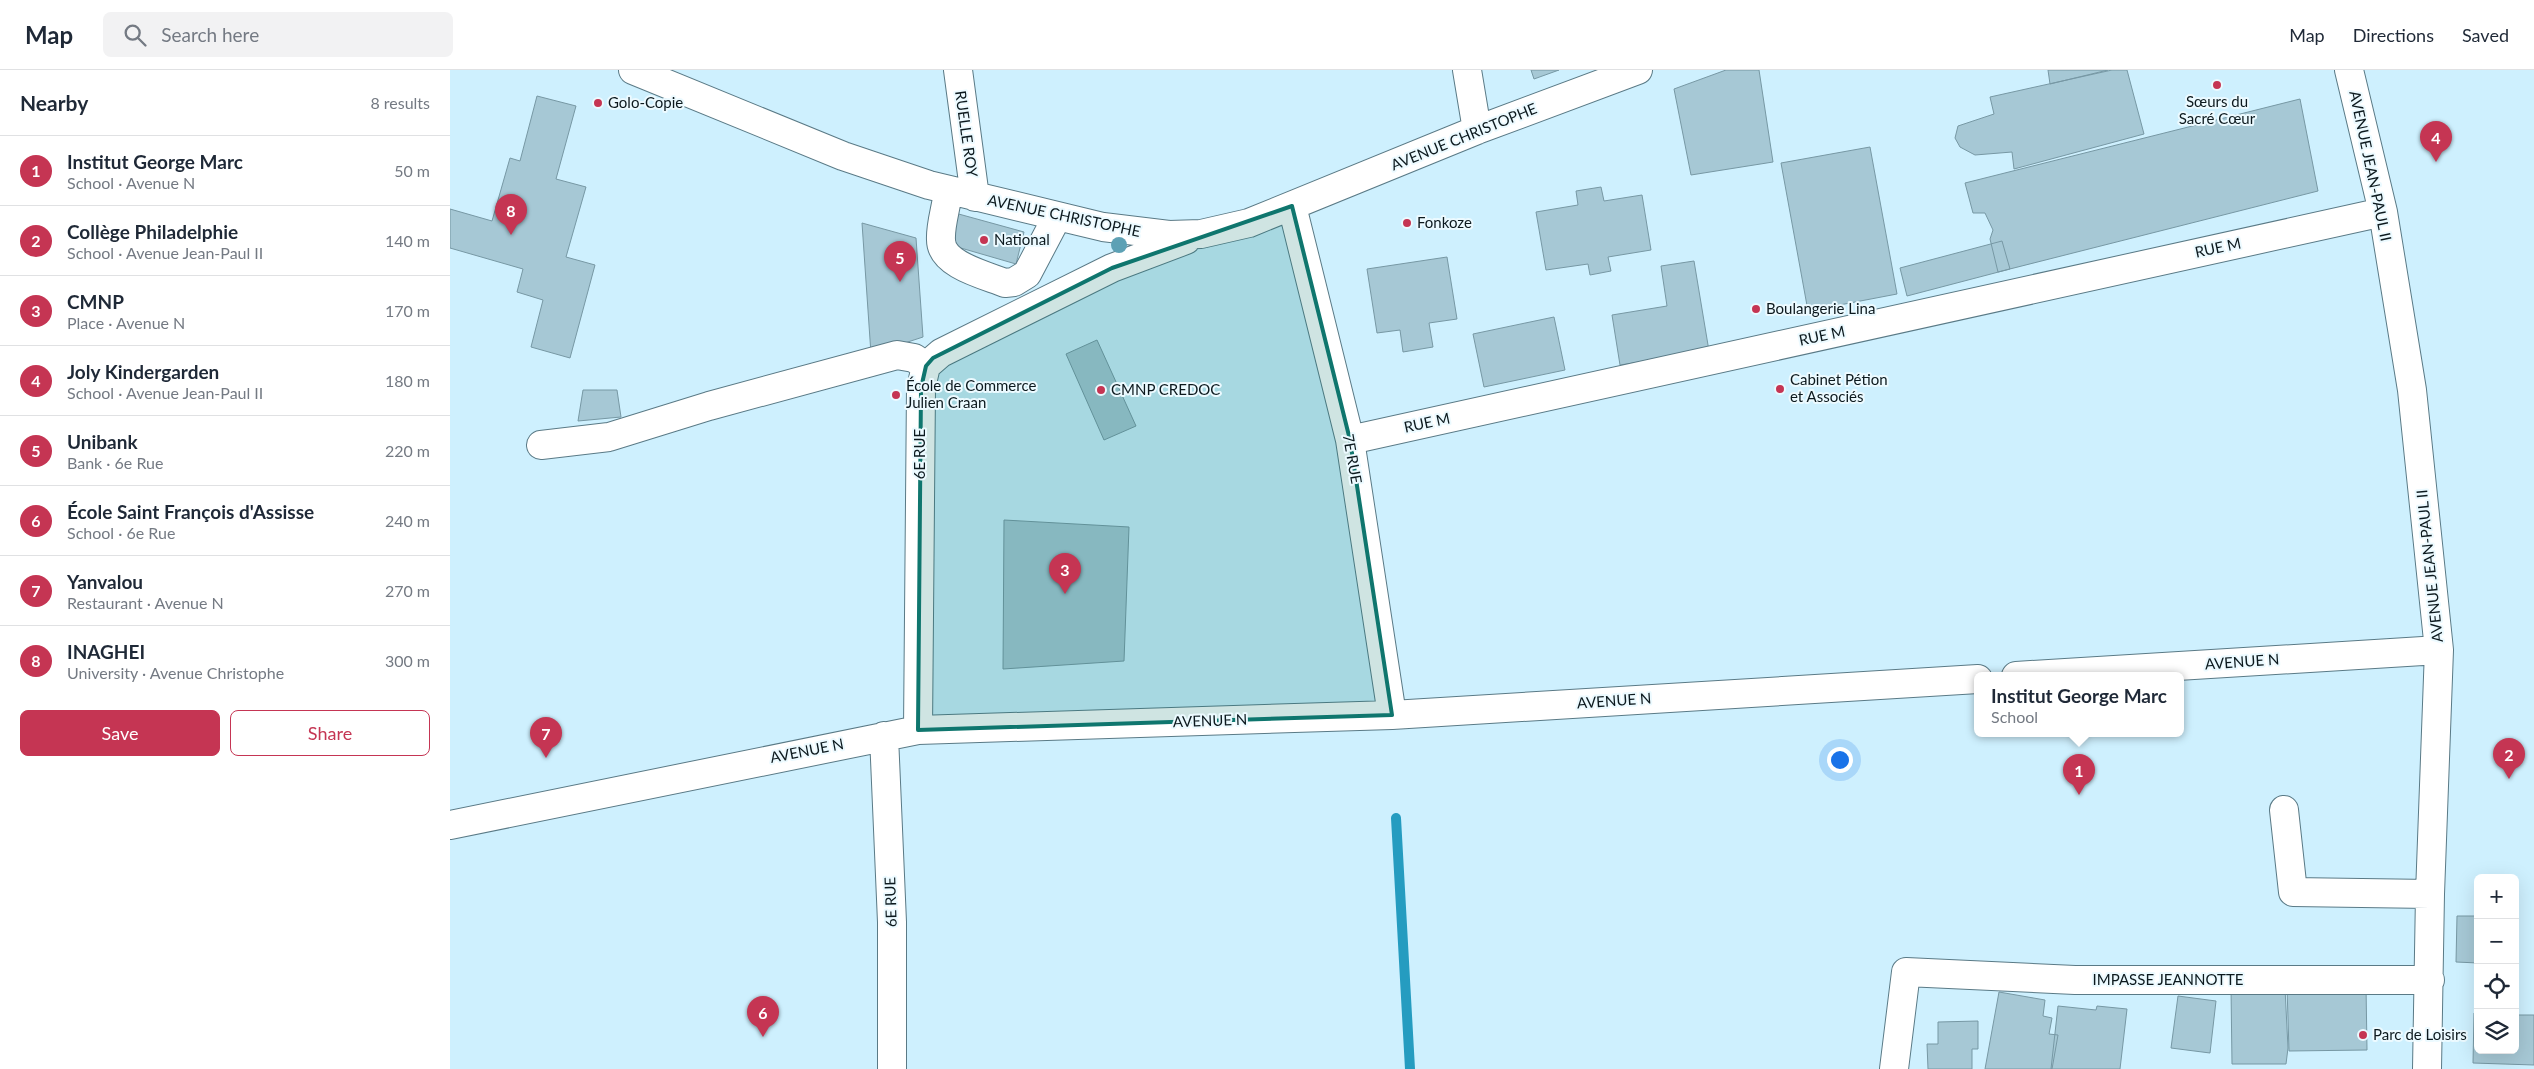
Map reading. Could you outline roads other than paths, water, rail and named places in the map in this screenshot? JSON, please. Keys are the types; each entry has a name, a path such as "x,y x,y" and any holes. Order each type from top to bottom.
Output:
{"street":[{"name":"AVENUE CHRISTOPHE","path":"633,70 843,156 975,198 1057,217 1143,233 1201,234 1249,223 1478,130 1638,70"},
{"name":"RUELLE ROY","path":"958,70 975,198"},
{"path":"1467,70 1478,130"},
{"name":"AVENUE JEAN-PAUL II","path":"2349,70 2383,212 2412,390 2439,650 2430,894 2427,1069"},
{"path":"948,190 941,239 942,250 950,260 1005,283 1014,282 1027,274 1057,217"},
{"name":"7E RUE","path":"1292,206 1350,440 1392,715"},
{"name":"RUE M","path":"1350,440 2383,212"},
{"path":"541,445 609,437 710,406 897,355 914,358 926,366 941,353 1112,268 1201,234"},
{"name":"6E RUE","path":"918,730 921,388 926,366"},
{"name":"AVENUE N","path":"2081,672 2439,650"},
{"name":"AVENUE N","path":"450,825 918,730 1392,715 1974,679"},
{"name":"6E RUE","path":"884,736 892,922 892,1069"},
{"path":"2284,810 2293,892 2430,894"},
{"name":"IMPASSE JEANNOTTE","path":"1894,1069 1906,972 2075,980 2430,980"}],"waterway":[{"path":"1396,818 1410,1069"}],"place":[{"name":"Sœurs du Sacré Cœur","path":"2217,85"},
{"name":"Golo-Copie","path":"598,103"},
{"name":"Joly Kindergarden","path":"2436,162"},
{"name":"Fonkoze","path":"1407,223"},
{"name":"INAGHEI","path":"511,235"},
{"name":"National","path":"984,240"},
{"name":"Unibank","path":"900,282"},
{"name":"Boulangerie Lina","path":"1756,309"},
{"name":"Cabinet Pétion et Associés","path":"1780,389"},
{"name":"CMNP CREDOC","path":"1101,390"},
{"name":"École de Commerce Julien Craan","path":"896,395"},
{"name":"CMNP","path":"1065,594"},
{"name":"Yanvalou","path":"546,758"},
{"name":"Collège Philadelphie","path":"2509,779"},
{"name":"Institut George Marc","path":"2079,795"},
{"name":"Parc de Loisirs","path":"2363,1035"},
{"name":"École Saint François d'Assisse","path":"763,1037"}]}
